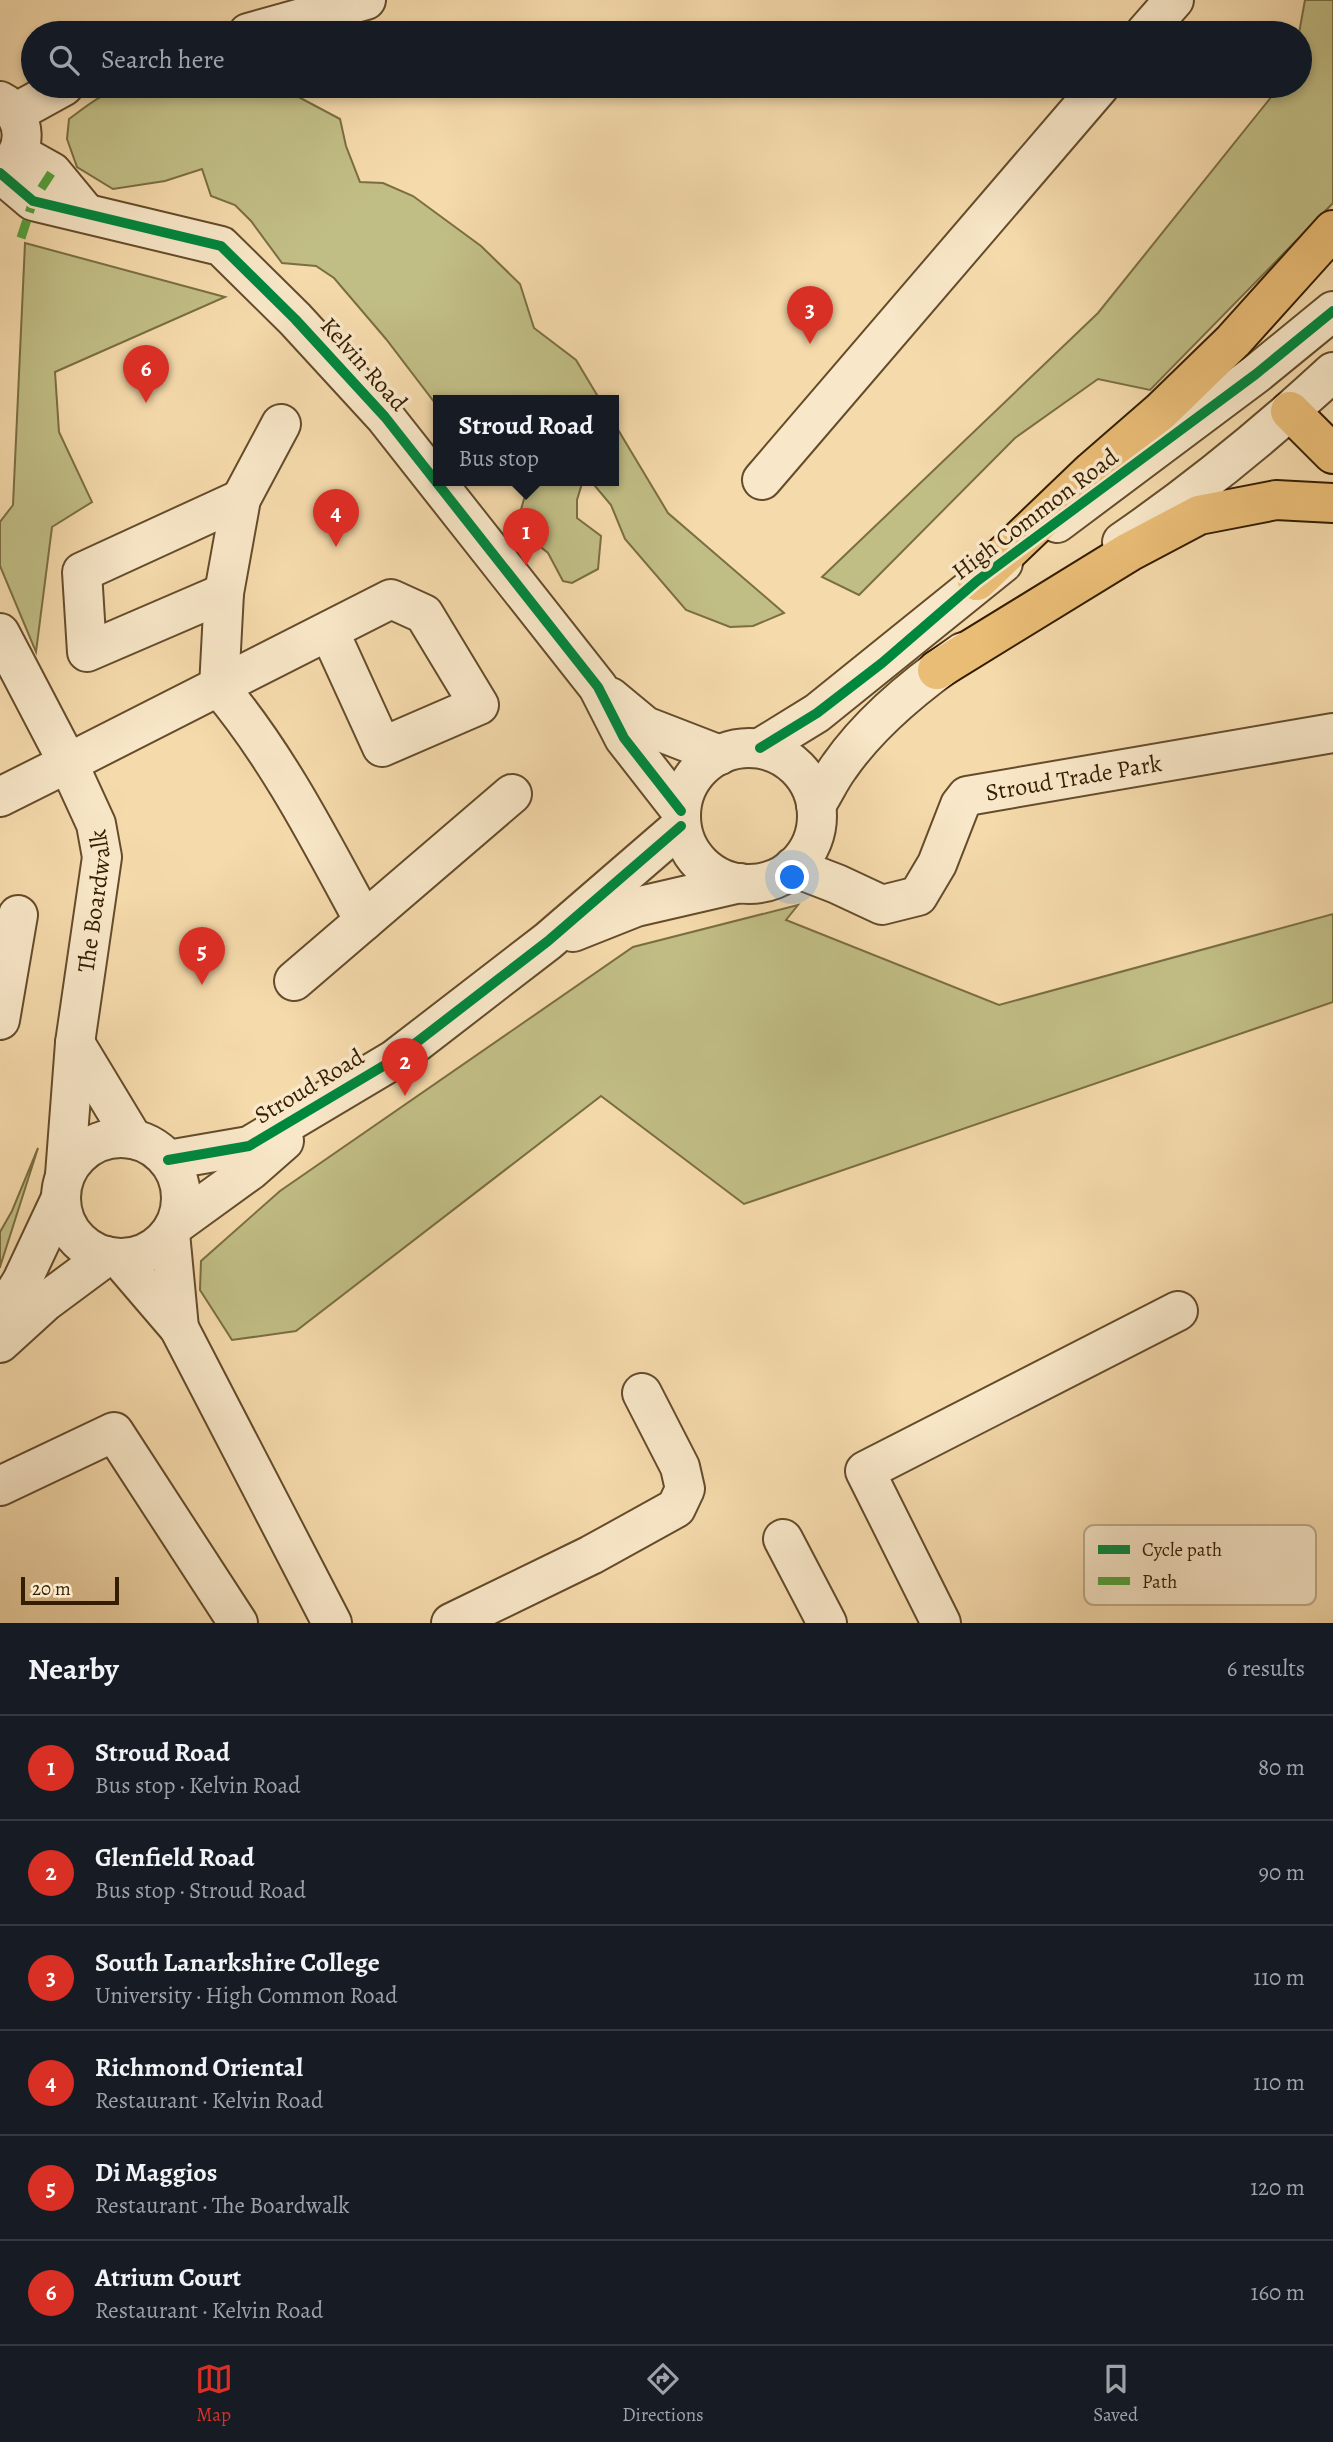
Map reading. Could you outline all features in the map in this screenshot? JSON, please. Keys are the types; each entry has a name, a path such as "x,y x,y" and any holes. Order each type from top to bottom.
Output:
{"main road":[{"path":"978,582 1092,471 1161,411 1233,341 1333,230"},
{"path":"1290,411 1333,454"},
{"path":"937,670 1129,552 1199,515 1276,500 1333,503"}],"street":[{"path":"291,21 366,0"},
{"path":"1156,21 1174,0"},
{"path":"8,107 32,98"},
{"path":"762,480 1090,98"},
{"name":"Kelvin Road","path":"8,107 22,132 6,165 52,172 85,212 221,246 295,319 385,417 433,478"},
{"name":"High Common Road","path":"760,748 817,713 882,663 978,582 1256,374 1333,311"},
{"path":"816,805 838,768 871,728 937,670 1152,521 1290,411 1333,372"},
{"path":"1256,374 1290,411"},
{"path":"281,424 241,499 224,593 219,687 246,719 303,809 363,921"},
{"name":"Kelvin Road","path":"439,486 598,687 624,737 681,818"},
{"path":"224,593 87,652 82,572 241,499"},
{"path":"0,797 329,631"},
{"name":"The Boardwalk","path":"0,633 68,763 96,824 102,858 75,1042 63,1186"},
{"name":"Kelvin Road","path":"598,687 645,726 720,754"},
{"name":"Stroud Trade Park","path":"802,856 837,884 882,905 918,896 937,864 960,805 967,796 1333,733"},
{"path":"740,748 760,748 780,756 797,768 810,785 816,805 817,825 802,856 777,878 759,883 740,883 719,877 701,864 688,846 681,818 684,793 705,764 720,754 740,748"},
{"path":"294,981 512,794"},
{"name":"Stroud Road","path":"168,1160 249,1146 395,1059 548,941 681,818"},
{"name":"Stroud Road","path":"548,941 636,907 740,883"},
{"path":"0,1020 18,915"},
{"path":"75,1042 133,1139"},
{"name":"Stroud Road","path":"172,1229 251,1170 336,1096"},
{"path":"0,1317 22,1281 63,1186 76,1158 93,1144 112,1138 133,1139 153,1147 168,1160 177,1175 181,1192 180,1209 172,1229 156,1247 139,1256 113,1257 89,1248 74,1235 64,1217 63,1186"},
{"path":"172,1229 179,1328"},
{"path":"113,1257 179,1328 332,1623"},
{"path":"0,1343 45,1302 113,1257"},
{"path":"941,1623 865,1471 1178,1311"},
{"path":"451,1623 591,1555 676,1508 685,1489 680,1468 642,1393"},
{"path":"0,1486 114,1432 238,1623"},
{"path":"783,1539 827,1623"}],"shaded area":[{"path":"1305,0 1333,0 1333,203 1150,390 1098,379 1015,438 859,595 822,577 1098,313 1270,98 1312,98 1312,21 1301,21"},
{"path":"99,98 301,98 340,119 346,146 360,182 383,183 413,196 481,246 520,284 534,328 576,360 597,395 433,395 433,400 334,278 316,266 282,263 251,221 235,205 211,196 202,169 165,181 113,189 77,167 67,139 69,119"},
{"path":"25,243 225,297 55,372 59,432 92,502 52,527 36,652 0,566 0,522 13,505"},
{"path":"619,431 668,513 784,613 753,626 730,627 686,610 625,539 611,505 595,486 619,486"},
{"path":"528,486 581,486 577,500 577,518 601,536 598,569 572,583 563,581 548,553 516,527"},
{"path":"798,905 786,920 999,1005 1333,914 1333,1002 744,1204 601,1096 296,1331 232,1340 200,1290 201,1261 280,1191 633,947"},
{"path":"38,1148 0,1267 0,1232 12,1211"}],"marked path":[{"path":"21,238 33,201 52,172"}],"cycle path":[{"path":"0,173 33,201 221,246 295,319 385,417 433,478"},
{"path":"760,748 817,713 882,663 977,581 1256,374 1333,311"},
{"path":"439,486 598,687 624,738 681,811"},
{"path":"168,1160 249,1146 395,1059 548,941 681,826"}],"place":[{"name":"South Lanarkshire College","path":"810,344"},
{"name":"Atrium Court","path":"146,403"},
{"name":"Richmond Oriental","path":"336,547"},
{"name":"Stroud Road","path":"526,566"},
{"name":"Di Maggios","path":"202,985"},
{"name":"Glenfield Road","path":"405,1096"}]}
